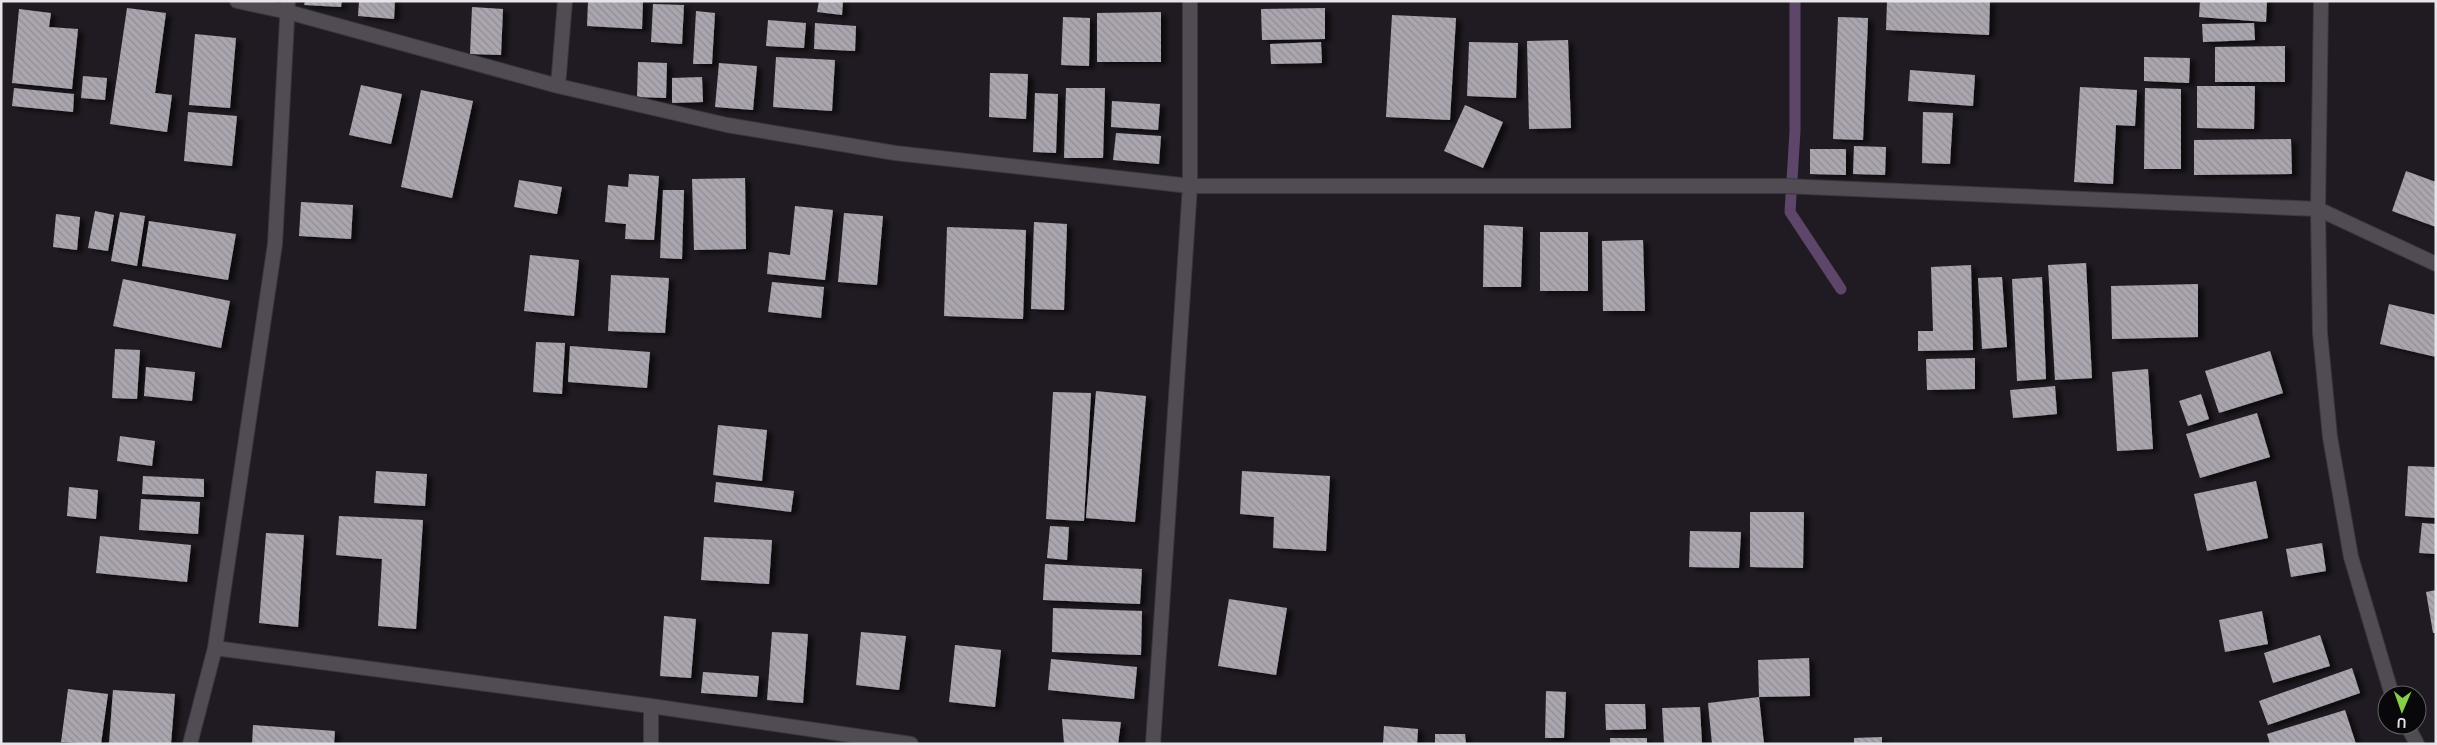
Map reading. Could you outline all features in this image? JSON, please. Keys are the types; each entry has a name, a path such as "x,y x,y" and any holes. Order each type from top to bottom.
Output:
{"street":[{"path":"237,1 288,7 558,86 728,125 895,153 1190,186 1784,186 2318,209 2436,264"},
{"path":"558,86 565,1"},
{"path":"1153,744 1190,186 1190,1"},
{"path":"2321,1 2318,209 2320,332 2330,437 2351,557 2389,685"},
{"path":"190,744 215,648 275,244 288,7"},
{"path":"215,648 650,706 911,744"},
{"path":"650,706 651,744"}],"building":[{"path":"305,1 342,1 341,7 304,5"},
{"path":"359,1 395,1 394,19 358,16"},
{"path":"588,1 643,1 642,29 587,26"},
{"path":"819,1 843,1 842,15 817,12"},
{"path":"1887,1 1990,1 1989,35 1886,30"},
{"path":"2200,1 2267,1 2266,22 2199,17"},
{"path":"653,4 684,5 682,44 651,42"},
{"path":"472,7 503,9 501,55 470,54"},
{"path":"127,8 166,13 155,93 172,95 167,132 110,124"},
{"path":"1325,8 1325,39 1262,40 1261,9"},
{"path":"19,9 51,13 49,27 78,29 72,89 12,83"},
{"path":"696,11 715,13 712,64 693,64"},
{"path":"1161,12 1161,62 1097,62 1097,13"},
{"path":"1392,15 1456,18 1450,120 1386,117"},
{"path":"1063,17 1090,18 1089,66 1061,65"},
{"path":"1838,17 1868,18 1863,140 1833,139"},
{"path":"768,20 806,23 804,48 766,46"},
{"path":"815,23 856,26 855,51 814,49"},
{"path":"2254,23 2255,40 2203,42 2202,24"},
{"path":"195,34 236,38 230,108 189,105"},
{"path":"1568,40 1571,128 1529,129 1527,41"},
{"path":"1321,42 1322,63 1271,64 1270,44"},
{"path":"1469,42 1518,43 1516,98 1467,96"},
{"path":"2285,46 2285,82 2215,82 2215,47"},
{"path":"776,57 835,60 832,111 773,107"},
{"path":"2144,57 2190,58 2189,83 2144,81"},
{"path":"638,62 667,63 666,98 637,97"},
{"path":"719,63 757,66 753,110 715,107"},
{"path":"1910,70 1975,75 1973,106 1908,101"},
{"path":"990,73 1028,74 1026,119 989,117"},
{"path":"83,76 107,78 105,100 81,98"},
{"path":"702,77 703,102 672,103 672,78"},
{"path":"361,85 402,94 391,144 349,135"},
{"path":"2197,86 2255,86 2254,129 2197,128"},
{"path":"2080,87 2137,90 2135,126 2116,125 2113,184 2074,182"},
{"path":"14,88 74,94 73,112 12,106"},
{"path":"1066,88 1105,88 1103,158 1064,158"},
{"path":"2145,88 2181,89 2181,169 2144,169"},
{"path":"421,90 473,101 452,198 401,187"},
{"path":"1035,93 1058,94 1056,153 1033,152"},
{"path":"1112,101 1160,104 1158,130 1111,127"},
{"path":"1465,105 1503,122 1483,168 1444,151"},
{"path":"188,112 237,116 232,166 184,161"},
{"path":"1923,112 1953,113 1950,164 1922,163"},
{"path":"1116,133 1161,136 1159,164 1113,160"},
{"path":"2291,139 2292,174 2194,175 2194,140"},
{"path":"1854,146 1886,147 1885,175 1853,174"},
{"path":"1810,149 1846,149 1846,175 1810,174"},
{"path":"2406,171 2436,182 2436,227 2392,211"},
{"path":"629,174 659,176 654,240 625,239 626,224 605,222 608,185 628,187"},
{"path":"745,178 746,249 694,250 692,179"},
{"path":"519,180 562,187 557,214 514,207"},
{"path":"663,190 684,190 682,259 660,258"},
{"path":"301,202 353,205 351,239 299,236"},
{"path":"795,206 833,210 825,280 767,274 769,252 790,255"},
{"path":"95,211 114,215 108,251 88,248"},
{"path":"120,212 145,216 137,266 111,261"},
{"path":"844,213 883,216 877,285 838,282"},
{"path":"56,214 80,217 77,250 53,247"},
{"path":"149,221 236,234 228,280 142,266"},
{"path":"1034,222 1067,224 1064,310 1031,309"},
{"path":"1484,225 1523,227 1521,287 1483,287"},
{"path":"947,227 1026,230 1023,319 944,316"},
{"path":"1540,232 1588,232 1588,291 1540,291"},
{"path":"1643,240 1645,311 1603,311 1602,241"},
{"path":"530,255 579,260 574,316 524,311"},
{"path":"2086,263 2092,378 2055,380 2048,265"},
{"path":"1971,265 1973,350 1918,351 1918,331 1933,331 1931,267"},
{"path":"611,275 669,278 665,333 608,331"},
{"path":"2002,277 2007,347 1982,349 1978,278"},
{"path":"2042,277 2046,379 2017,381 2012,279"},
{"path":"123,279 230,301 221,348 113,326"},
{"path":"772,282 824,287 821,318 768,312"},
{"path":"2198,284 2198,337 2112,339 2111,286"},
{"path":"2389,304 2436,315 2436,357 2380,344"},
{"path":"536,342 565,343 562,394 533,392"},
{"path":"570,346 650,352 647,388 568,382"},
{"path":"115,349 140,350 137,399 112,398"},
{"path":"2270,351 2283,393 2219,413 2205,371"},
{"path":"1975,358 1975,389 1927,390 1926,359"},
{"path":"146,367 195,372 192,401 144,396"},
{"path":"2148,369 2153,449 2117,451 2112,372"},
{"path":"2055,386 2057,414 2013,418 2010,390"},
{"path":"1096,391 1146,396 1135,522 1086,518"},
{"path":"1053,392 1091,393 1084,521 1046,519"},
{"path":"2201,394 2209,419 2188,426 2179,401"},
{"path":"2257,413 2270,457 2200,478 2186,434"},
{"path":"718,425 767,430 762,481 713,475"},
{"path":"120,436 155,441 152,466 117,461"},
{"path":"2408,466 2436,467 2436,518 2405,516"},
{"path":"376,471 427,474 425,506 374,503"},
{"path":"1242,471 1330,476 1326,551 1273,548 1274,517 1240,514"},
{"path":"143,476 204,479 204,497 142,494"},
{"path":"2256,481 2268,538 2207,551 2194,494"},
{"path":"716,482 794,491 791,512 714,502"},
{"path":"69,487 98,490 96,519 67,516"},
{"path":"141,499 200,502 198,534 139,530"},
{"path":"1750,512 1804,512 1803,568 1750,567"},
{"path":"339,516 423,520 416,629 378,626 382,559 336,555"},
{"path":"2422,523 2436,524 2436,554 2419,553"},
{"path":"1050,526 1069,527 1067,560 1047,558"},
{"path":"1690,531 1741,532 1739,568 1689,567"},
{"path":"266,533 304,535 298,627 259,623"},
{"path":"100,536 191,545 187,582 96,573"},
{"path":"704,537 772,540 769,584 701,580"},
{"path":"2322,543 2326,571 2291,577 2286,549"},
{"path":"1045,564 1142,569 1140,604 1043,600"},
{"path":"2436,590 2436,633 2433,633 2426,592"},
{"path":"1229,599 1287,608 1276,675 1218,666"},
{"path":"1053,608 1142,611 1141,655 1052,652"},
{"path":"2262,611 2268,644 2225,652 2219,620"},
{"path":"664,616 696,619 691,678 660,676"},
{"path":"772,632 808,634 803,703 767,700"},
{"path":"861,632 906,636 899,690 856,685"},
{"path":"2320,635 2330,666 2273,683 2264,653"},
{"path":"955,645 1001,650 995,707 949,702"},
{"path":"1809,658 1810,696 1759,697 1758,660"},
{"path":"1051,659 1137,667 1134,699 1048,690"},
{"path":"2352,668 2360,693 2268,725 2259,701"},
{"path":"703,672 759,676 757,697 701,693"},
{"path":"68,689 108,694 101,744 61,742"},
{"path":"113,690 175,694 171,744 109,744"},
{"path":"1546,691 1566,692 1564,738 1545,738"},
{"path":"1759,697 1764,744 1712,744 1708,703"},
{"path":"1605,704 1645,704 1646,729 1606,730"},
{"path":"1700,707 1702,744 1664,744 1662,708"},
{"path":"2345,710 2356,744 2270,744 2267,734"},
{"path":"1062,719 1121,722 1118,744 1064,744"},
{"path":"253,725 335,731 334,744 252,744"},
{"path":"1384,726 1418,729 1417,744 1383,744"},
{"path":"1435,734 1465,734 1466,744 1435,744"},
{"path":"1882,737 1882,744 1854,744 1854,738"},
{"path":"1610,738 1647,738 1647,744 1610,744"}],"waterway":[{"path":"1795,1 1795,131 1790,212 1841,289"}]}
